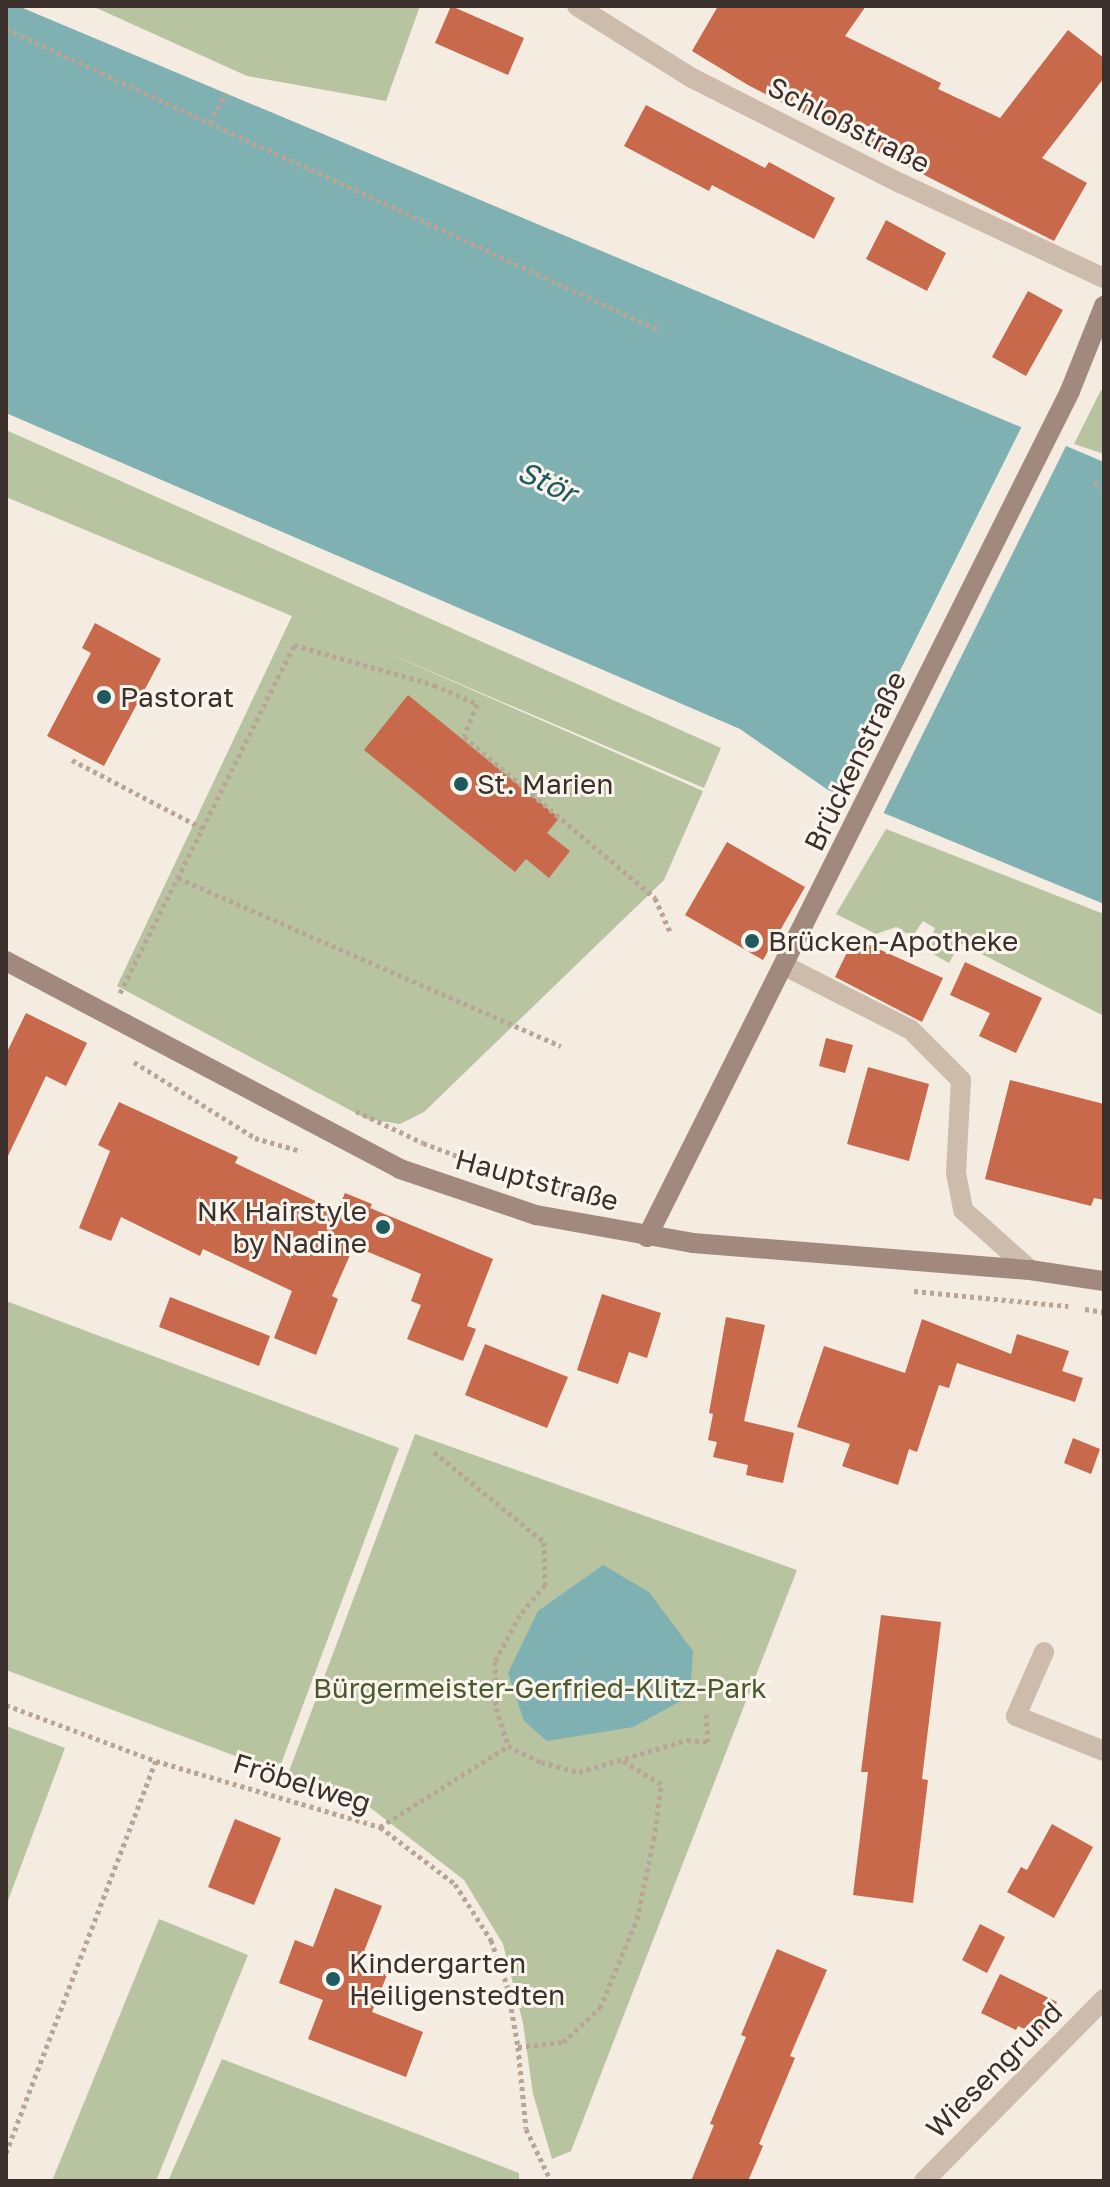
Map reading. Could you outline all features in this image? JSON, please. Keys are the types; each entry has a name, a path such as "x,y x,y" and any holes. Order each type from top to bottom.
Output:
{"main road":[{"name":"Brückenstraße","path":"647,1237 1070,391 1104,306"},
{"name":"Hauptstraße","path":"6,961 400,1169 536,1215 647,1237 1030,1270 1104,1281"}],"street":[{"name":"Schloßstraße","path":"577,6 692,78 900,183 1104,278"},
{"path":"785,966 911,1030 961,1080 956,1173 963,1210 1030,1270"},
{"path":"1044,1652 1016,1716 1104,1751"},
{"name":"Wiesengrund","path":"924,2181 1104,1999"}],"path":[{"path":"6,29 659,330"},
{"path":"210,123 225,93"},
{"path":"1094,482 1104,487"},
{"path":"105,991 118,998 294,645 434,685 477,704 464,737 655,898 671,934"},
{"path":"72,760 202,828"},
{"path":"178,878 561,1046"},
{"path":"353,1110 423,1143 494,1169"},
{"path":"522,1179 599,1196"},
{"path":"434,1452 544,1542 545,1585 520,1615 495,1661 496,1708 508,1746 541,1762 579,1772 687,1740 708,1742 706,1712"},
{"name":"Fröbelweg","path":"6,1705 156,1761 380,1827 455,1884 491,1940 507,1985 518,2047 526,2129 551,2181"},
{"path":"380,1827 508,1746"},
{"path":"518,2047 563,2042 600,2008 637,1919 654,1839 661,1784 622,1760"},
{"path":"6,2153 156,1761"}],"green space":[{"path":"92,6 420,6 386,101 247,76"},
{"path":"1101,390 1104,391 1104,454 1074,444"},
{"path":"6,430 721,748 704,788 376,648 703,791 664,880 424,1112 400,1124 367,1119 117,986 292,616 6,497"},
{"path":"886,829 1104,914 1104,1016 960,943 949,963 926,950 935,928 923,921 912,937 896,927 876,934 836,914"},
{"path":"6,1301 399,1448 278,1772 6,1670"},
{"name":"Bürgermeister-Gerfried-Klitz-Park","path":"415,1434 797,1570 571,2151 552,2159 533,2094 523,2023 503,1944 464,1880 363,1802 285,1782"},
{"path":"6,1726 65,1748 6,1906"},
{"path":"159,1919 248,1955 156,2181 52,2181"},
{"path":"222,2059 519,2173 519,2181 168,2181"}],"water":[{"name":"Stör","path":"6,6 18,6 1104,462 1104,904 828,790 740,729 6,413"},
{"path":"603,1565 649,1592 693,1651 690,1696 633,1727 547,1741 524,1721 508,1673 538,1611"}],"pier":[{"path":"1023,424 1068,442 882,816 837,797"}],"building":[{"path":"451,6 524,38 508,75 435,43"},
{"path":"718,6 866,6 845,36 941,83 938,89 1000,118 1068,30 1104,58 1104,78 1042,158 1087,183 1054,241 748,85 692,51"},
{"path":"646,105 765,168 769,162 835,198 814,239 712,185 709,191 624,146"},
{"path":"886,220 946,253 927,291 866,259"},
{"path":"1028,291 1063,310 1026,376 992,357"},
{"name":"Pastorat","path":"95,623 161,659 104,766 47,736 91,653 82,648"},
{"name":"St. Marien","path":"408,695 559,818 547,833 570,851 549,878 526,859 515,872 364,750"},
{"path":"727,842 805,887 763,960 685,915"},
{"path":"854,938 943,978 922,1022 835,977"},
{"path":"965,962 1042,998 1016,1053 979,1036 990,1013 950,995"},
{"path":"26,1013 87,1043 66,1086 46,1076 6,1160 6,1054"},
{"path":"826,1038 853,1045 845,1073 819,1066"},
{"path":"868,1067 929,1084 909,1161 847,1144"},
{"path":"1010,1080 1104,1104 1104,1200 1094,1198 1091,1206 985,1179"},
{"path":"119,1102 238,1157 235,1163 337,1211 345,1193 372,1204 370,1208 493,1259 467,1326 476,1329 463,1361 407,1339 421,1305 411,1301 421,1274 354,1246 332,1296 338,1299 316,1355 274,1338 292,1291 203,1249 200,1256 121,1217 111,1241 79,1228 110,1151 98,1145"},
{"path":"602,1294 661,1313 647,1358 629,1352 618,1384 577,1370"},
{"path":"170,1297 270,1336 259,1366 159,1327"},
{"path":"726,1317 765,1325 744,1421 794,1433 783,1483 746,1475 748,1465 713,1457 717,1442 708,1440 713,1414 709,1413"},
{"path":"922,1319 1011,1354 1017,1334 1069,1351 1062,1371 1083,1378 1075,1402 957,1363 949,1388 939,1385 917,1452 909,1449 898,1485 842,1466 850,1444 797,1427 824,1346 905,1373"},
{"path":"485,1344 568,1377 547,1428 465,1395"},
{"path":"1073,1438 1100,1449 1091,1474 1064,1463"},
{"path":"881,1615 941,1622 922,1779 928,1780 913,1903 853,1895 868,1772 861,1772"},
{"path":"235,1819 281,1838 254,1905 208,1887"},
{"path":"1052,1824 1093,1847 1054,1918 1007,1892 1021,1867 1027,1870"},
{"name":"Kindergarten Heiligenstedten","path":"335,1888 382,1906 359,1964 387,1975 372,2012 423,2032 406,2077 308,2039 323,2000 279,1983 295,1940 313,1947"},
{"path":"980,1924 1005,1937 987,1973 962,1960"},
{"path":"777,1949 827,1970 790,2056 795,2058 759,2144 763,2146 748,2181 691,2181 714,2125 710,2124 746,2037 741,2035"},
{"path":"1000,1974 1057,2002 1040,2036 1018,2026 1016,2030 981,2013"}],"place":[{"name":"Pastorat","path":"104,697"},
{"name":"St. Marien","path":"461,784"},
{"name":"Brücken-Apotheke","path":"752,941"},
{"name":"NK Hairstyle by Nadine","path":"383,1227"},
{"name":"Kindergarten Heiligenstedten","path":"333,1979"}]}
